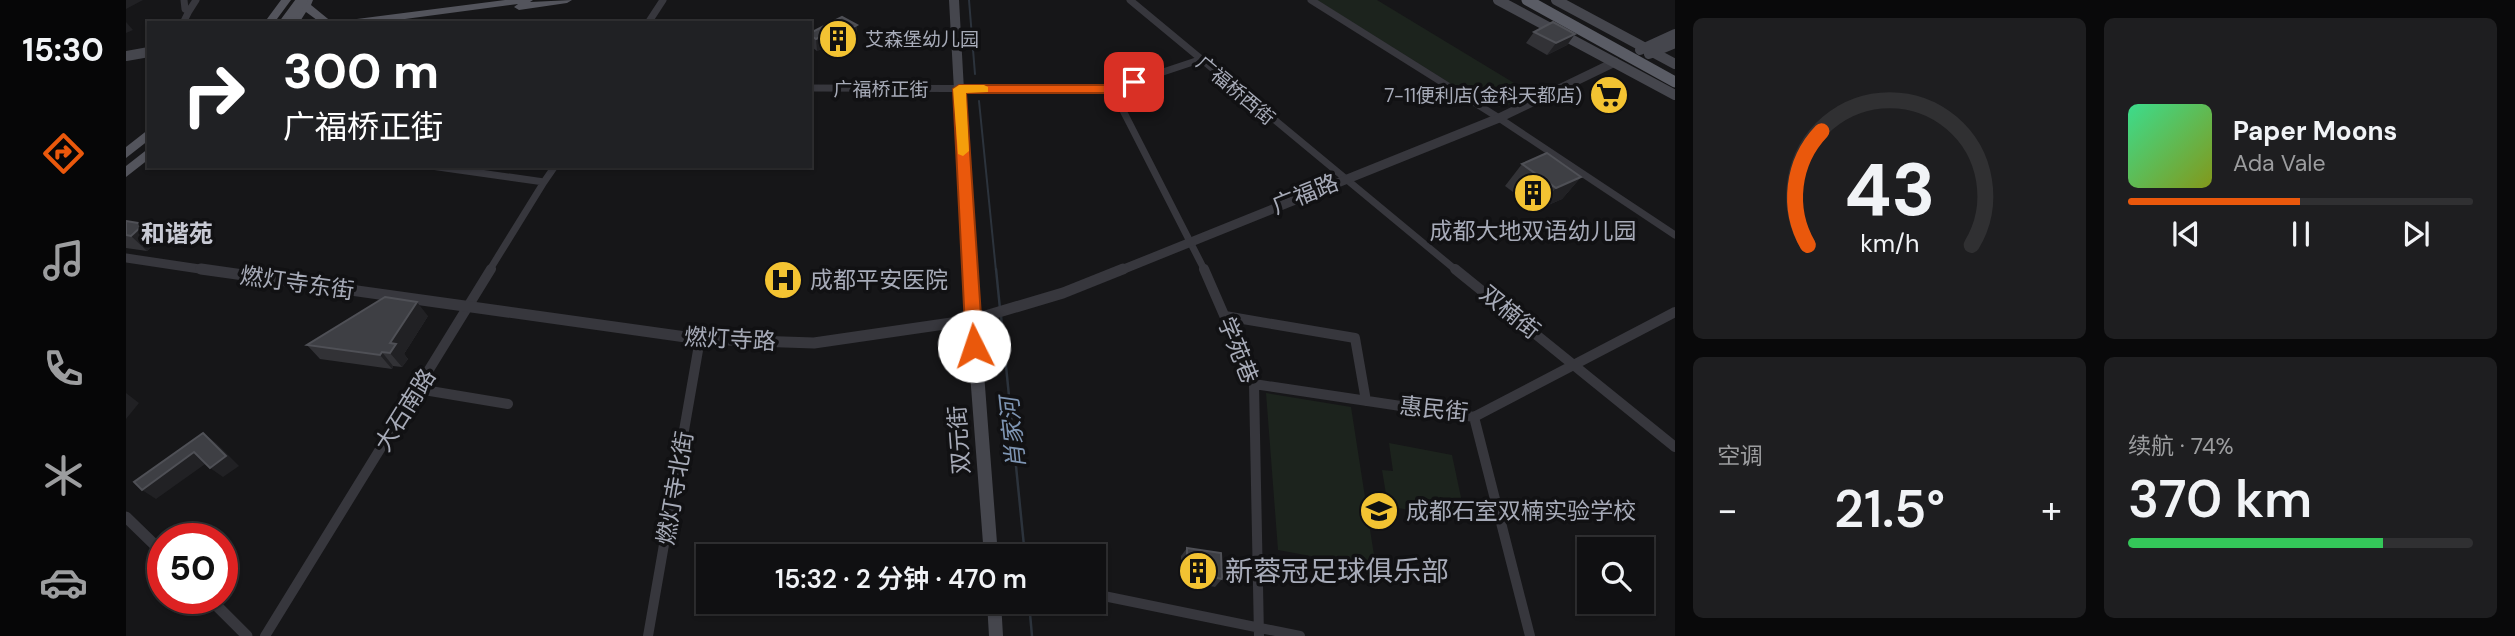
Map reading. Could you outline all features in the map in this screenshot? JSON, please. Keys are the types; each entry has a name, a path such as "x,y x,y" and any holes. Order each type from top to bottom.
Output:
{"highway":[{"path":"1527,0 1675,82"},
{"path":"1544,0 1675,71"}],"main road":[{"path":"271,21 286,0"},
{"path":"271,21 293,0"},
{"path":"365,21 528,0"},
{"path":"415,21 568,0"},
{"name":"双元街","path":"954,0 972,320 990,544"},
{"path":"1498,0 1675,95"},
{"path":"1556,0 1675,64"},
{"path":"287,21 306,2"},
{"path":"295,21 306,2"},
{"path":"306,2 312,13 325,21"},
{"path":"1615,62 1675,34"},
{"path":"1615,62 1654,53 1675,43"},
{"path":"126,58 147,55"},
{"path":"126,154 147,135"},
{"path":"126,163 147,145"},
{"path":"126,173 147,154"},
{"path":"126,182 147,163"},
{"path":"995,614 996,636"}],"street":[{"path":"184,0 185,9 189,11"},
{"path":"184,21 196,0"},
{"path":"649,21 663,0"},
{"name":"广福桥西街","path":"1130,0 1343,178"},
{"path":"1311,0 1499,118 1675,235"},
{"name":"广福桥正街","path":"812,88 1112,89 1199,60"},
{"name":"广福路","path":"991,314 1063,293 1343,178 1499,118 1615,62"},
{"name":"学苑巷","path":"1112,89 1192,241 1254,384 1259,632"},
{"path":"445,168 544,182"},
{"name":"大石南路","path":"265,636 554,168"},
{"name":"双楠街","path":"1343,178 1675,447"},
{"name":"燃灯寺东街","path":"126,258 467,308"},
{"name":"燃灯寺路","path":"467,308 700,339 814,342 896,333 972,320 991,314"},
{"name":"惠民街","path":"1254,384 1474,417 1675,312"},
{"path":"1225,316 1355,338 1366,401"},
{"name":"燃灯寺北街","path":"648,636 700,339"},
{"path":"418,389 509,404"},
{"path":"1474,417 1530,636"},
{"path":"126,517 147,537"},
{"path":"1106,597 1259,632 1300,636"},
{"path":"225,614 247,636"}],"shaded area":[{"path":"1317,0 1377,0 1532,94 1503,107 1485,105"},
{"path":"1266,393 1351,407 1376,568 1278,550"},
{"path":"1389,443 1452,455 1466,521 1388,506 1382,470 1393,471"}],"building":[{"path":"842,17 857,25 850,29 832,31 816,39 812,36 812,32"},
{"path":"1553,22 1575,34 1556,43 1534,32"},
{"path":"1547,153 1581,177 1556,188 1522,164"},
{"path":"126,221 144,224 131,236 126,235"},
{"path":"385,297 417,302 390,343 396,344 390,353 382,352 380,355 307,345"},
{"path":"203,433 226,456 210,468 194,452 142,490 134,482"},
{"path":"1187,548 1221,553 1222,579 1187,572"}],"waterway":[{"name":"肖家河","path":"969,0 975,74"},
{"name":"肖家河","path":"979,101 996,271"},
{"name":"肖家河","path":"996,269 1000,309"},
{"name":"肖家河","path":"1001,316 1024,544"},
{"name":"肖家河","path":"1030,614 1032,636"}],"slow traffic":[{"path":"963,151 959,89 984,89"}],"place":[{"name":"艾森堡幼儿园","path":"838,39"},
{"name":"7-11便利店(金科天都店)","path":"1609,95"},
{"name":"成都大地双语幼儿园","path":"1533,193"},
{"name":"成都平安医院","path":"783,280"},
{"name":"成都石室双楠实验学校","path":"1379,511"},
{"name":"新蓉冠足球俱乐部","path":"1198,571"}],"district":[{"name":"和谐苑","path":"177,234"}],"route":[{"path":"974,346 959,89 1112,89 1134,82"}]}
